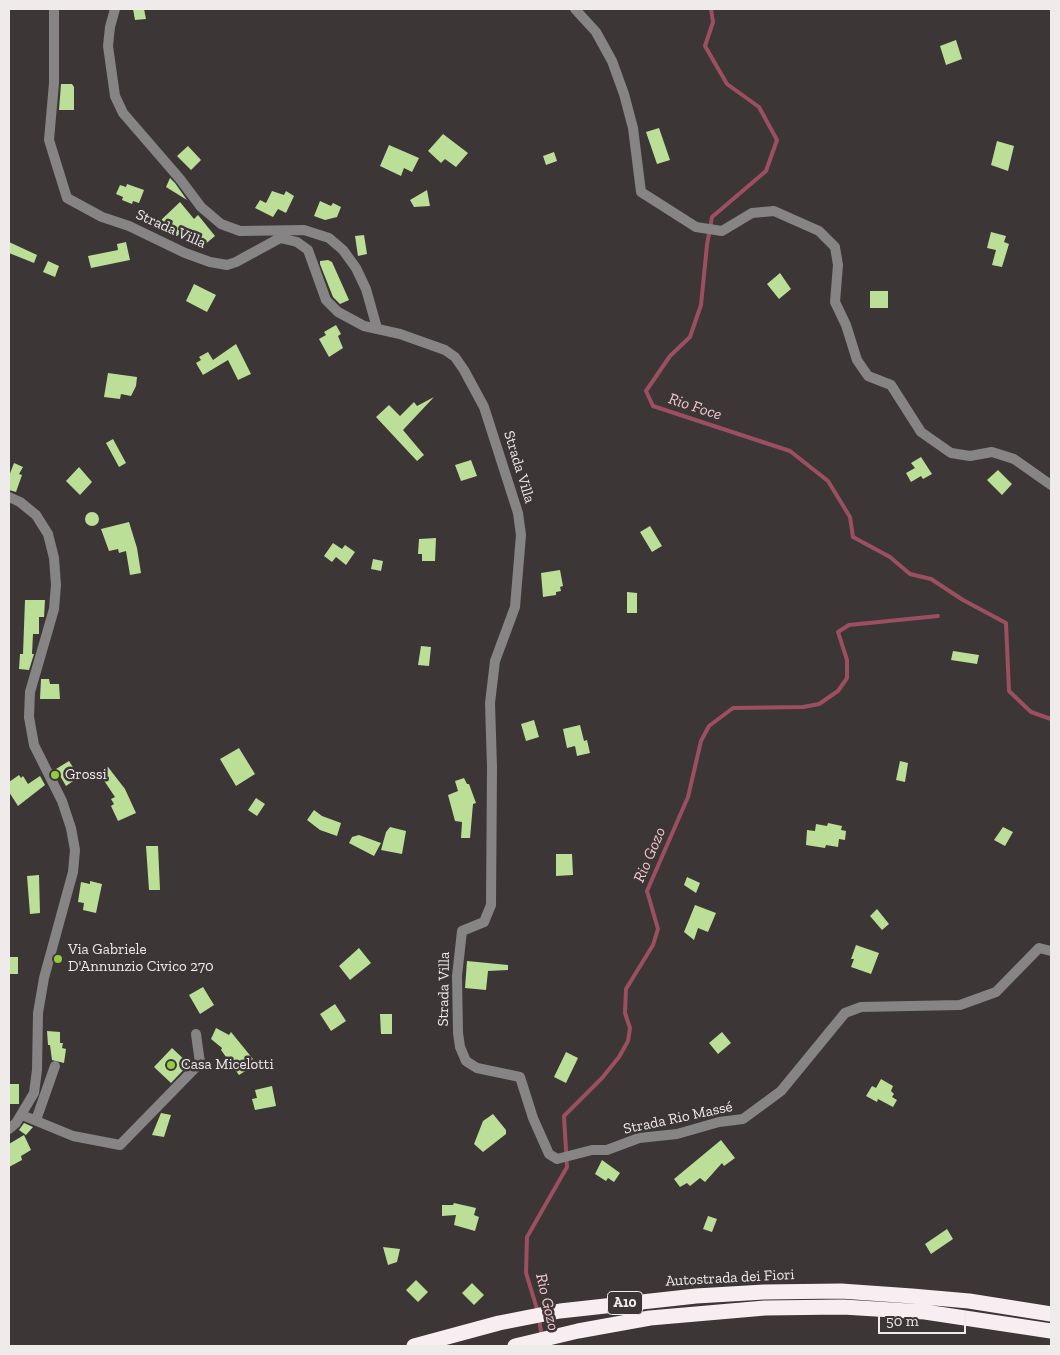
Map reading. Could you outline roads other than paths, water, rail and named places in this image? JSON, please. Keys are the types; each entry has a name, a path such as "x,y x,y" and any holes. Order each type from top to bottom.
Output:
{"highway":[{"name":"Autostrada dei Fiori","path":"414,1346 499,1324 560,1311 696,1296 841,1291 969,1301 1051,1314"},
{"name":"A10","path":"515,1346 578,1331 650,1318 765,1308 843,1307 925,1312 1051,1331"}],"street":[{"name":"Strada Villa","path":"54,9 54,83 49,140 67,198 102,217 129,226 185,253 210,262 227,265 236,262 280,238 297,242 308,250 326,300 338,312 358,324 377,328 445,350 455,356 484,407 518,513 521,535 515,607 495,661 490,703 492,767 490,905 488,917 484,922 462,931 457,976 458,1033 460,1047 466,1061 477,1068 520,1077 533,1118 548,1154 557,1159 573,1156"},
{"path":"115,9 110,27 108,46 115,96 123,112 180,179 201,207 221,224 240,231 304,230 329,238 343,250 356,268 366,289 377,328"},
{"path":"575,9 596,32 612,61 633,128 641,192 696,227 722,231 752,213 774,211 819,231 835,247 838,265 835,302 846,325 857,360 868,376 891,386 921,432 951,452 970,456 992,452 1014,459 1051,485"},
{"path":"280,238 290,231"},
{"path":"9,497 20,502 36,516 48,534 54,558 56,585 54,609 30,692 29,717 34,746 62,801 71,828 75,850 74,872 44,978 38,1013 37,1070 34,1093 22,1115 9,1129"},
{"name":"Strada Rio Massé","path":"573,1156 592,1150 607,1150 639,1138 676,1134 719,1122 743,1119 781,1091 845,1014 861,1007 960,1005 996,992 1014,976 1029,955 1039,948 1051,951"},
{"path":"22,1115 73,1136 120,1145 200,1063 196,1034"},
{"path":"36,1120 55,1066"}],"waterway":[{"name":"Rio Foce","path":"711,9 713,22 705,46 727,84 759,107 777,140 766,171 712,217 701,305 690,337 670,356 646,391 653,406 790,451 828,481 850,517 853,537 890,557 910,574 931,579 963,600 1006,623 1009,691 1031,712 1051,719"},
{"name":"Rio Gozo","path":"538,1312 526,1273 527,1237 567,1167 564,1116 602,1078 619,1057 628,1041 630,1028 625,1013 626,989 653,945 658,929 647,891 688,797 701,741 709,726 733,708 803,707 819,704 838,691 847,678 847,660 838,632 849,625 938,616"},
{"name":"Rio Gozo","path":"539,1319 542,1337"}],"place":[{"name":"Grossi","path":"55,775"},
{"name":"Via Gabriele D'Annunzio Civico 270","path":"58,959"},
{"name":"Casa Micelotti","path":"171,1065"}]}
